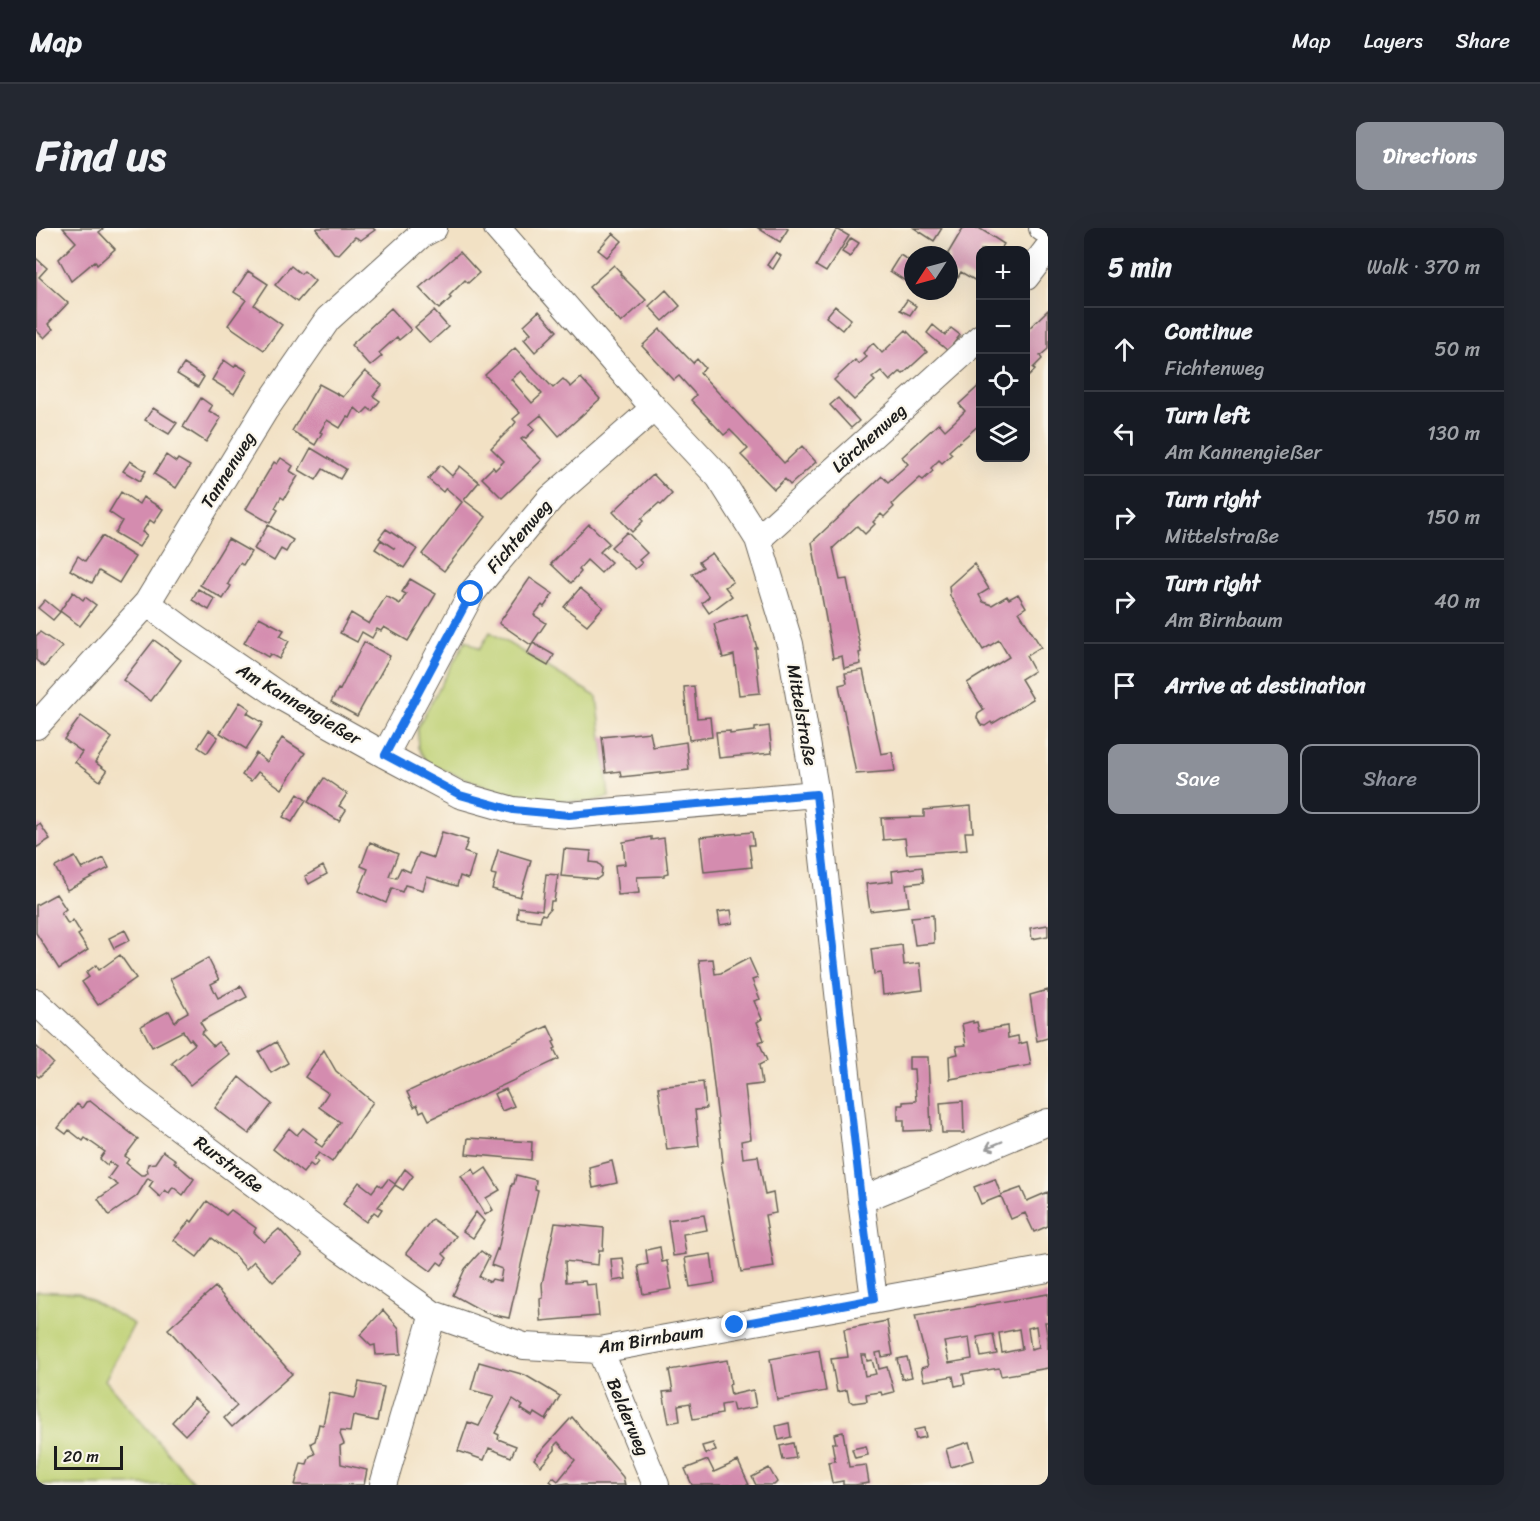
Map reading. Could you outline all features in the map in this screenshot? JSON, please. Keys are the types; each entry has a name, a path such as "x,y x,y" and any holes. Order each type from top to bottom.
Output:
{"street":[{"name":"Tannenweg","path":"36,726 147,603 265,410 328,319 421,236 434,228"},
{"name":"Mittelstraße","path":"497,228 654,408 719,477 758,539 790,644 816,794 874,1299"},
{"path":"1042,228 1048,231"},
{"path":"1030,273 1048,248"},
{"name":"Lärchenweg","path":"758,539 976,342"},
{"name":"Fichtenweg","path":"385,755 471,594 550,498 654,408"},
{"name":"Am Kannengießer","path":"147,603 283,698 460,795 513,810 569,815 816,794"},
{"name":"Rurstraße","path":"36,1002 137,1096 340,1248 433,1314"},
{"path":"861,1200 1048,1122"},
{"name":"Am Birnbaum","path":"433,1314 524,1346 600,1350 1048,1269"},
{"path":"383,1485 433,1314"},
{"name":"Belderweg","path":"600,1350 656,1485"}],"green space":[{"path":"490,632 597,697 609,797 590,802 545,800 499,791 428,764 418,748 417,728 466,640 480,649"},
{"path":"36,1291 79,1293 134,1324 105,1380 194,1483 192,1485 36,1485"}],"building":[{"path":"63,228 104,228 99,232 115,249 97,265 95,261 71,281 59,259 76,242"},
{"path":"373,228 375,230 361,240 355,237 339,254 334,253 316,229"},
{"path":"758,228 786,228 788,229 780,242"},
{"path":"914,228 942,228 934,241"},
{"path":"963,228 979,228 1004,244 1003,246 976,246 976,281 961,272 958,277 958,246 952,246"},
{"path":"837,229 849,236 826,272 816,266"},
{"path":"613,233 622,241 607,257 598,250"},
{"path":"851,238 859,243 850,257 842,252"},
{"path":"460,252 479,273 468,283 465,280 439,309 419,288"},
{"path":"776,252 781,256 773,269 767,265"},
{"path":"900,255 904,257 904,280 890,271"},
{"path":"36,258 47,268 39,277 68,303 48,324 53,329 44,338 36,330"},
{"path":"614,265 646,300 621,323 589,287"},
{"path":"291,266 301,274 304,271 315,281 297,302 275,285"},
{"path":"248,271 268,284 254,305 282,325 264,350 228,325 246,300 234,292"},
{"path":"666,290 680,306 663,321 649,306"},
{"path":"907,300 916,306 910,315 900,310"},
{"path":"835,306 851,319 842,330 826,317"},
{"path":"391,308 411,330 399,340 397,337 379,353 382,356 370,366 351,345"},
{"path":"1048,310 1048,349 1040,356 1042,359 1030,375 1030,354 1030,327"},
{"path":"434,311 448,327 430,343 415,327"},
{"path":"539,311 557,331 535,352 524,339 531,333 524,325"},
{"path":"933,325 945,335 951,328 960,335 948,351 927,333"},
{"path":"660,329 693,363 697,359 705,368 700,373 784,463 802,446 816,462 790,485 785,479 774,489 741,455 748,449 739,439 730,430 724,435 691,400 696,395 679,376 674,380 642,346"},
{"path":"906,330 927,352 903,374 900,372 890,381 881,371 872,378 875,381 854,400 834,380 855,360 859,364 867,357 863,353 873,343 882,353"},
{"path":"515,348 553,388 563,379 571,387 581,378 600,399 559,436 541,415 530,424 535,429 526,438 521,439 542,460 502,498 482,478 493,467 495,470 504,461 491,448 513,426 516,422 513,419 520,413 485,375","holes":["521,371 542,394 532,403 511,379"]},
{"path":"224,360 234,367 236,364 248,371 234,394 212,380"},
{"path":"184,364 204,377 198,387 177,374"},
{"path":"365,371 382,385 373,396 380,401 372,411 368,408 362,414 355,408 350,418 347,417 340,428 327,420 315,445 292,431 319,384 343,397"},
{"path":"976,389 976,428 949,451 952,454 942,463 939,460 931,468 933,471 923,480 920,478 900,496 892,504 894,507 884,517 881,514 865,534 857,526 833,548 840,580 847,579 861,652 859,653 861,664 844,668 842,656 833,658 812,542 882,476 888,482 908,464 902,457 939,423 945,430 955,421 965,411 959,404"},
{"path":"201,398 212,406 209,411 221,418 206,442 183,427"},
{"path":"838,398 859,421 851,428 830,405"},
{"path":"153,408 177,423 169,434 145,420"},
{"path":"311,448 346,469 340,479 323,469 316,480 299,470"},
{"path":"166,455 176,462 178,459 190,466 176,488 154,474"},
{"path":"281,458 293,466 290,471 298,476 284,499 281,497 275,508 278,510 270,523 246,509 274,462 277,464"},
{"path":"130,461 146,471 140,481 123,471"},
{"path":"440,465 452,476 460,466 479,482 464,500 486,517 444,571 422,554 462,502 446,488 443,492 428,479"},
{"path":"653,474 672,494 641,519 643,521 632,532 613,512"},
{"path":"121,492 139,504 143,497 163,509 154,523 150,520 142,532 147,535 139,547 115,533 122,521 109,512"},
{"path":"589,524 609,543 600,552 611,562 601,573 587,560 579,569 581,572 571,583 551,564"},
{"path":"268,525 293,540 286,552 281,549 274,561 254,549"},
{"path":"386,529 417,549 404,568 375,549 381,540 395,549 379,538"},
{"path":"627,532 647,553 639,560 642,563 635,569 611,547"},
{"path":"102,536 135,557 119,583 99,571 92,583 70,570 78,556 85,561"},
{"path":"228,539 251,552 243,565 240,563 234,573 228,584 231,586 223,599 200,585"},
{"path":"712,553 733,582 725,587 732,596 709,613 702,603 709,597 692,574 703,567 699,562"},
{"path":"974,564 989,589 979,595 983,602 992,605 1007,596 1009,599 1018,594 1026,607 1019,612 1041,647 1026,656 1034,671 1021,679 1033,699 985,726 981,725 977,718 978,714 984,710 967,683 1009,657 999,640 983,650 950,596 949,586"},
{"path":"530,578 553,594 544,607 542,605 534,615 546,623 531,645 499,623"},
{"path":"410,579 436,594 408,641 384,627 381,631 377,629 372,638 362,632 357,642 340,633 351,613 369,624 386,596 400,604 406,594 402,592"},
{"path":"580,588 603,607 587,625 564,607"},
{"path":"198,589 215,599 209,610 192,600"},
{"path":"73,592 83,600 85,597 96,605 80,626 60,611"},
{"path":"45,600 60,612 53,620 38,608"},
{"path":"747,614 757,648 755,648 760,693 739,695 734,655 723,658 714,624"},
{"path":"259,617 284,630 280,636 289,641 279,659 270,654 268,657 244,643"},
{"path":"40,632 62,647 44,667 36,660 36,636"},
{"path":"154,640 181,660 151,701 123,680"},
{"path":"364,642 390,656 357,716 331,702 338,689 340,690"},
{"path":"533,643 554,655 548,666 527,654"},
{"path":"863,670 881,754 892,752 895,771 856,774 839,685 847,683 845,673"},
{"path":"694,686 697,718 710,717 712,737 689,740 684,687"},
{"path":"240,702 250,709 247,713 263,723 246,749 220,733"},
{"path":"81,716 112,738 95,762 107,771 100,781 75,762 82,752 64,739"},
{"path":"769,726 772,753 719,758 716,732 730,731 730,734 755,731 755,728"},
{"path":"209,730 218,737 207,753 198,747"},
{"path":"650,732 653,747 686,742 689,770 621,777 620,771 606,773 602,737"},
{"path":"282,738 305,753 282,789 258,772 251,781 242,775 256,753 267,762"},
{"path":"324,778 347,794 339,806 346,810 339,821 308,802"},
{"path":"298,794 306,800 292,822 283,817"},
{"path":"971,806 973,832 965,832 967,850 907,854 905,838 883,840 881,818 924,817 924,810"},
{"path":"40,824 50,839 36,848 36,826"},
{"path":"442,832 468,840 464,852 475,856 468,879 460,876 457,886 427,877 423,890 405,885 402,892 392,888 386,903 359,891 368,869 361,866 370,842 398,854 389,876 396,878 401,868 410,872 419,853 434,858"},
{"path":"752,832 754,845 749,845 752,867 704,872 700,837"},
{"path":"651,837 651,840 664,838 668,873 664,876 637,877 639,893 618,895 615,865 625,864 623,842"},
{"path":"564,849 591,851 590,862 598,863 602,867 601,876 597,879 561,876"},
{"path":"498,850 531,860 520,897 492,889 496,875 491,874"},
{"path":"75,857 82,869 104,858 109,868 67,890 55,867"},
{"path":"323,866 327,874 309,884 305,876"},
{"path":"922,867 924,882 906,884 909,906 870,911 866,884 893,881 892,871"},
{"path":"546,874 558,875 554,901 551,901 550,909 545,915 542,914 540,921 517,918 518,907 542,910"},
{"path":"56,894 66,909 61,913 68,924 73,920 81,933 78,935 88,950 59,969 36,933 36,905"},
{"path":"731,910 733,923 720,925 718,912"},
{"path":"933,915 934,943 915,945 911,917"},
{"path":"1048,925 1048,936 1032,939 1030,928"},
{"path":"125,930 130,940 114,948 109,938"},
{"path":"902,945 904,965 920,963 923,990 883,995 881,973 874,974 871,949"},
{"path":"120,955 136,978 98,1005 82,982 89,977 86,973 96,965 99,970"},
{"path":"208,958 219,980 211,984 218,998 241,986 247,997 200,1022 205,1030 201,1033 213,1046 218,1042 229,1054 190,1085 172,1063 195,1044 191,1039 189,1040 183,1031 152,1047 141,1026 169,1011 175,1022 188,1012 170,979"},
{"path":"749,958 758,978 752,980 760,999 754,1001 762,1019 757,1022 764,1040 759,1042 767,1061 759,1065 762,1084 745,1086 751,1139 741,1141 743,1158 758,1156 765,1195 773,1193 776,1213 765,1215 774,1267 741,1272 721,1162 723,1162 699,960 713,959 715,974"},
{"path":"1048,990 1048,1038 1037,1041 1030,995"},
{"path":"973,1021 973,1023 977,1022 979,1031 1007,1026 1008,1038 1018,1036 1019,1044 1027,1042 1031,1065 950,1079 949,1056 958,1054 956,1046 966,1045 962,1024"},
{"path":"548,1026 555,1041 553,1042 556,1048 554,1049 559,1059 429,1120 424,1110 420,1112 417,1105 414,1107 407,1092"},
{"path":"276,1042 288,1063 271,1073 259,1052"},
{"path":"36,1046 53,1063 39,1077 36,1075"},
{"path":"324,1050 336,1071 373,1102 332,1162 319,1153 314,1159 318,1162 314,1167 310,1164 303,1173 273,1149 289,1128 297,1135 303,1128 317,1139 315,1142 322,1147 340,1122 319,1107 328,1093 305,1077"},
{"path":"909,1057 928,1057 931,1130 904,1131 904,1120 898,1120 898,1105 903,1105 903,1102 916,1101 914,1069 909,1069"},
{"path":"239,1077 272,1104 249,1134 215,1108"},
{"path":"703,1082 706,1109 695,1110 699,1146 667,1150 658,1087"},
{"path":"506,1089 514,1106 502,1111 494,1094"},
{"path":"90,1101 138,1139 125,1156 129,1159 126,1163 141,1175 148,1172 148,1164 155,1163 163,1151 176,1160 174,1162 194,1179 183,1195 173,1187 169,1193 165,1190 160,1197 149,1187 153,1181 148,1178 137,1196 109,1215 98,1199 118,1185 108,1178 116,1167 109,1162 107,1165 100,1159 105,1152 85,1138 83,1141 69,1130 66,1134 58,1128 77,1104 82,1108 86,1102"},
{"path":"963,1101 964,1133 942,1133 940,1103"},
{"path":"468,1138 532,1142 531,1160 466,1154"},
{"path":"612,1161 617,1183 593,1188 589,1167"},
{"path":"486,1168 500,1190 486,1198 493,1210 485,1215 461,1176 473,1169 476,1175"},
{"path":"405,1169 413,1176 403,1190 395,1185 378,1207 382,1209 378,1215 374,1212 366,1222 343,1204 359,1182 372,1192 378,1184 382,1187 388,1179 395,1184"},
{"path":"516,1175 536,1180 535,1189 538,1190 509,1318 486,1313 453,1295 465,1269 481,1251 489,1257 479,1277 490,1282 492,1279 500,1281 502,1269 491,1265 498,1250"},
{"path":"995,1179 1001,1195 1021,1188 1027,1201 1048,1192 1048,1226 1034,1232 1025,1213 1011,1219 1001,1196 981,1204 974,1187"},
{"path":"207,1201 226,1215 231,1210 256,1228 254,1232 264,1242 279,1229 303,1255 273,1282 254,1261 246,1269 235,1256 212,1238 197,1257 174,1240 190,1220 192,1222"},
{"path":"476,1212 484,1221 473,1238 463,1231"},
{"path":"704,1215 707,1230 683,1234 686,1254 673,1256 668,1220"},
{"path":"432,1219 456,1236 443,1254 447,1258 442,1265 438,1262 431,1271 406,1253"},
{"path":"555,1223 604,1228 603,1250 599,1250 598,1265 565,1261 566,1282 585,1281 586,1285 596,1284 599,1316 541,1321 542,1284"},
{"path":"660,1247 662,1262 667,1261 672,1289 643,1294 638,1266 648,1264 646,1250"},
{"path":"711,1254 715,1283 690,1287 685,1258"},
{"path":"623,1258 626,1279 613,1281 611,1259"},
{"path":"215,1287 292,1374 232,1427 224,1418 237,1406 168,1329"},
{"path":"1048,1294 1048,1322 1045,1322 1048,1340 1048,1368 1001,1376 999,1368 963,1374 965,1384 955,1386 953,1376 924,1381 921,1368 928,1366 915,1316","holes":["1036,1326 1039,1347 1031,1349 1028,1328","1019,1329 1022,1349 1002,1353 999,1333","993,1334 997,1354 981,1357 977,1337","969,1338 972,1359 949,1363 944,1342"]},
{"path":"383,1310 399,1328 401,1354 376,1355 375,1345 371,1346 360,1335"},
{"path":"887,1321 893,1355 882,1357 881,1352 876,1353 879,1369 887,1367 894,1392 882,1395 881,1392 866,1394 867,1401 853,1403 849,1400 847,1390 837,1392 831,1359 848,1357 844,1329","holes":["861,1355 866,1355 867,1361 872,1360 876,1374 865,1376"]},
{"path":"819,1350 826,1391 777,1400 770,1359"},
{"path":"907,1357 912,1377 902,1379 897,1359"},
{"path":"727,1360 731,1395 753,1390 756,1407 734,1411 732,1403 721,1405 722,1414 693,1419 690,1403 678,1405 680,1421 669,1423 663,1392 673,1391 669,1370"},
{"path":"479,1362 525,1375 560,1396 546,1420 535,1413 532,1416 521,1409 523,1406 513,1399 495,1433 499,1435 498,1439 516,1446 511,1457 489,1448 484,1460 458,1451 468,1422 479,1426 494,1396 471,1390"},
{"path":"359,1382 384,1387 377,1421 353,1416 350,1432 341,1431 340,1434 344,1444 340,1446 341,1464 367,1470 364,1485 295,1485 301,1463 307,1464 310,1456 315,1454 311,1443 315,1441 319,1424 323,1425 330,1393 355,1398"},
{"path":"194,1398 208,1411 185,1435 172,1422"},
{"path":"572,1417 623,1477 625,1485 570,1485 568,1483 555,1485 550,1481 553,1477 558,1481 575,1460 558,1442 555,1450 541,1466 534,1459"},
{"path":"789,1423 791,1437 779,1440 776,1426"},
{"path":"924,1428 926,1437 916,1439 914,1430"},
{"path":"843,1432 849,1467 866,1465 869,1483 843,1485 843,1481 832,1483 828,1462 835,1461 832,1443 836,1443 834,1434"},
{"path":"969,1442 974,1460 951,1467 946,1449"},
{"path":"713,1443 716,1451 705,1454 702,1446"},
{"path":"793,1443 796,1458 783,1460 780,1446"},
{"path":"866,1446 868,1455 855,1458 852,1449"},
{"path":"708,1460 714,1472 738,1461 749,1485 692,1485 685,1469"},
{"path":"769,1468 777,1482 774,1485 756,1485 752,1477"}],"route":[{"path":"471,594 385,755 460,795 513,810 569,815 816,794 874,1299 735,1325"}]}
